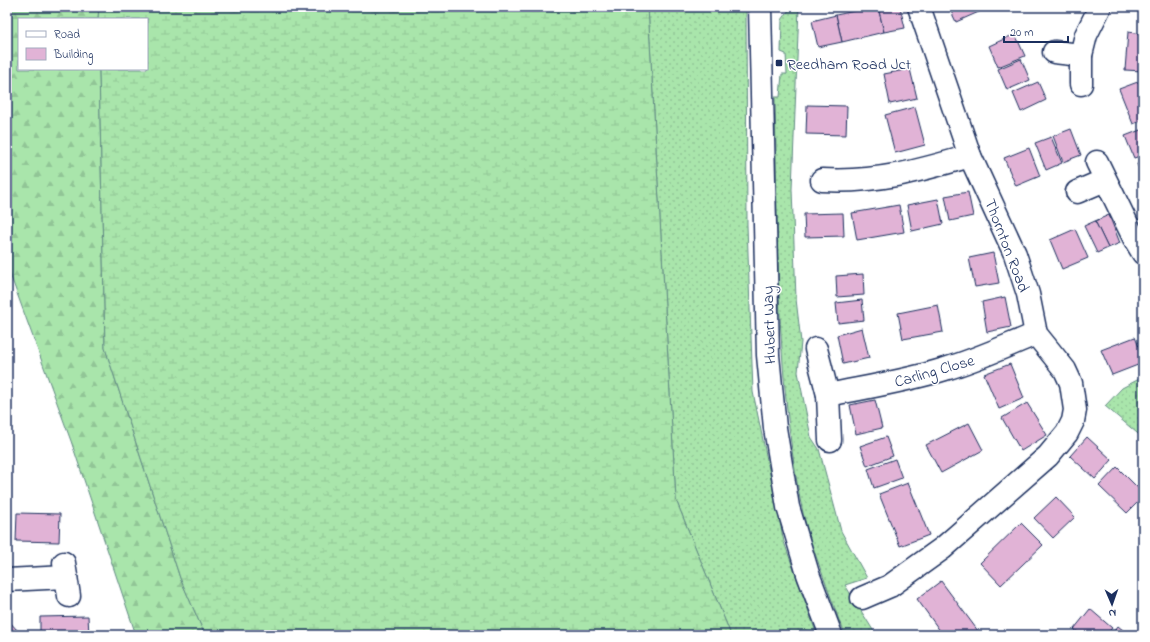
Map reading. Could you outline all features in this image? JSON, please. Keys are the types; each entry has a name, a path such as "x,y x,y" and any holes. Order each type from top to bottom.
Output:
{"street":[{"name":"Hubert Way","path":"760,7 768,355 775,428 788,507 808,574 831,635"},
{"name":"Thornton Road","path":"862,598 890,586 943,548 1048,456 1067,433 1073,421 1075,410 1071,384 1065,370 1036,334 1028,294 1015,254 970,156 918,7"},
{"path":"1081,84 1081,55 1086,36 1100,7"},
{"path":"1054,52 1081,55"},
{"path":"822,180 846,181 880,179 908,174 970,156"},
{"path":"1077,192 1101,171 1143,253"},
{"name":"Carling Close","path":"828,395 900,381 944,370 978,358 1036,334"},
{"path":"816,349 828,395 830,440"},
{"path":"7,580 67,579"}],"green space":[{"path":"7,7 99,7 98,18 18,18 18,70 99,70 105,348 180,578 205,635 136,635 71,441 7,266"},
{"path":"99,7 648,7 676,500 731,635 205,635 180,578 105,348 99,70 148,70 148,18 98,18"},
{"path":"648,7 746,7 747,225 753,392 784,542 817,635 731,635 676,500"},
{"path":"791,7 799,7 792,189 796,299 801,342 798,372 811,437 819,449 841,531 867,578 845,585 876,635 846,635 840,623 803,515 792,449 786,399 779,298 775,97 780,97 782,74 787,74 786,54 781,52 782,20"},
{"path":"1143,377 1143,438 1105,406 1122,388"}],"building":[{"path":"878,7 884,32 842,42 836,15"},
{"path":"878,7 900,7 905,28 884,32"},
{"path":"949,7 979,7 981,11 956,22"},
{"path":"836,15 842,42 818,47 812,21"},
{"path":"1128,32 1143,34 1143,71 1125,70"},
{"path":"1015,34 1025,56 998,67 989,46"},
{"path":"1021,59 1030,80 1007,90 998,69"},
{"path":"910,69 917,98 890,104 884,74"},
{"path":"1143,80 1143,120 1133,124 1119,89"},
{"path":"1038,82 1046,100 1021,112 1013,93"},
{"path":"807,105 847,106 846,135 806,134"},
{"path":"915,107 925,145 895,153 885,115"},
{"path":"1071,129 1081,155 1063,162 1053,136"},
{"path":"1143,129 1143,155 1134,158 1125,136"},
{"path":"1051,137 1062,163 1046,170 1035,143"},
{"path":"1029,148 1040,176 1016,186 1004,158"},
{"path":"1143,161 1143,179 1137,164"},
{"path":"968,192 973,216 950,221 945,196"},
{"path":"938,199 943,224 912,231 907,205"},
{"path":"899,205 904,232 857,240 852,213"},
{"path":"843,213 844,236 805,237 804,214"},
{"path":"1109,215 1120,243 1108,248 1095,221"},
{"path":"1095,221 1108,248 1097,253 1084,226"},
{"path":"1075,229 1088,258 1062,269 1050,240"},
{"path":"993,253 999,283 975,287 969,258"},
{"path":"863,274 864,295 837,297 836,276"},
{"path":"1005,297 1011,327 987,332 982,302"},
{"path":"862,300 864,320 838,323 836,303"},
{"path":"938,305 943,332 903,339 898,313"},
{"path":"862,328 869,358 843,364 837,335"},
{"path":"1135,337 1143,357 1143,363 1112,375 1101,350"},
{"path":"1010,364 1024,398 999,409 984,374"},
{"path":"875,400 882,428 856,434 850,405"},
{"path":"1027,403 1047,435 1021,451 1002,418"},
{"path":"969,423 983,450 941,473 926,445"},
{"path":"886,437 893,456 867,466 860,446"},
{"path":"1087,437 1112,460 1095,479 1070,456"},
{"path":"895,459 902,478 874,488 868,469"},
{"path":"1117,467 1143,493 1143,497 1127,513 1099,486"},
{"path":"908,483 929,535 900,546 879,494"},
{"path":"1056,497 1075,517 1053,538 1034,518"},
{"path":"17,513 60,514 59,542 16,541"},
{"path":"1021,523 1043,545 1001,585 980,563"},
{"path":"941,581 981,635 943,635 917,599"},
{"path":"1090,609 1112,628 1106,635 1081,635 1074,629"},
{"path":"88,616 89,635 40,635 40,617"},
{"path":"7,619 18,631 13,635 7,635"},
{"path":"1118,626 1129,635 1111,635"}],"place":[{"name":"Reedham Road Jct","path":"779,63"}]}
